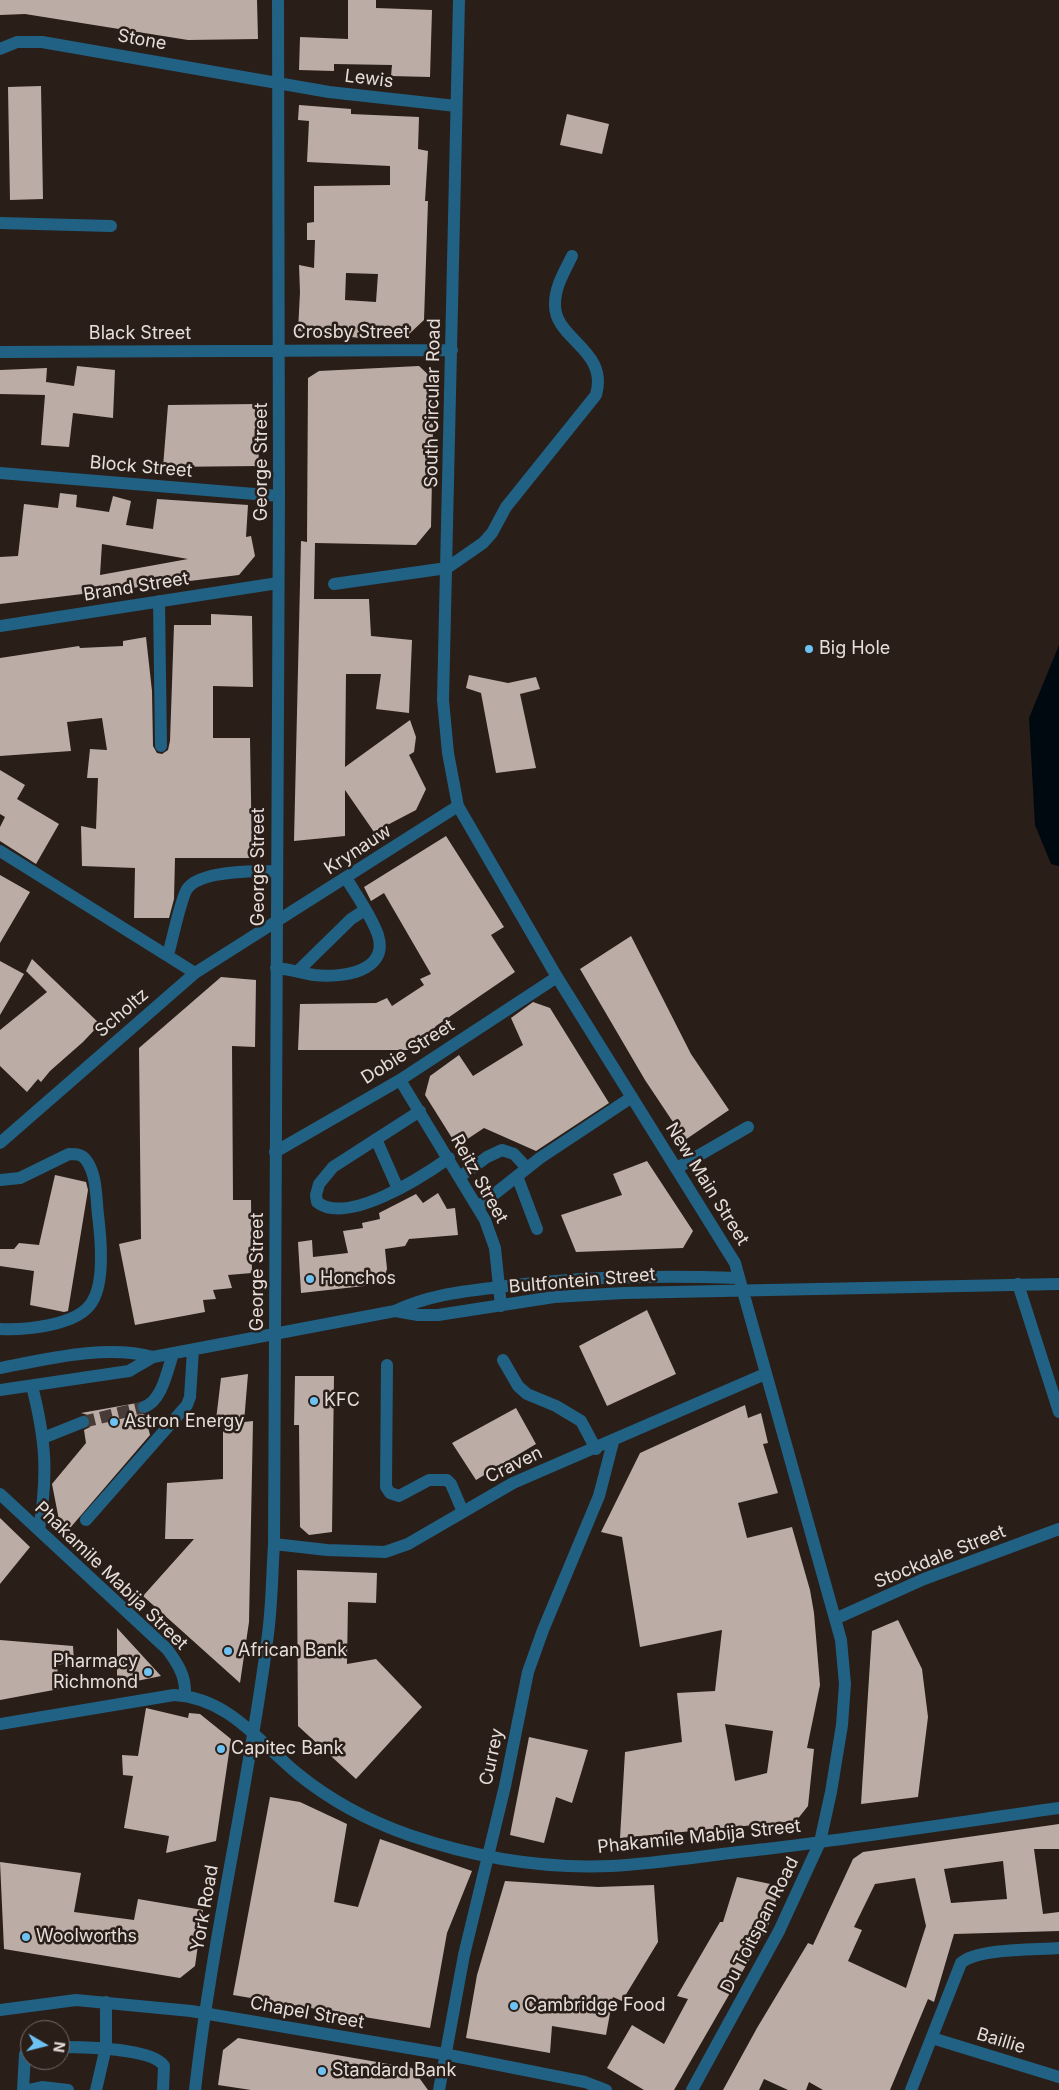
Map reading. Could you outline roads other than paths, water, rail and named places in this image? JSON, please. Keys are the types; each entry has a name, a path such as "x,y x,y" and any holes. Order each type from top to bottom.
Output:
{"street":[{"name":"George Street","path":"254,1732 268,1633 274,1544 276,870 280,496 278,0"},
{"name":"South Circular Road","path":"458,806 448,753 443,700 459,0"},
{"name":"Stone","path":"0,49 18,42 42,42 278,83"},
{"name":"Lewis","path":"278,83 456,106"},
{"path":"0,223 112,226"},
{"path":"334,584 447,568 483,544 492,533 506,507 596,395 599,384 598,373 593,361 563,325 555,305 560,281 572,256"},
{"name":"Crosby Street","path":"280,351 452,350"},
{"name":"Black Street","path":"0,352 280,351"},
{"name":"Block Street","path":"0,473 280,496"},
{"name":"Brand Street","path":"0,626 278,582"},
{"path":"159,601 161,746"},
{"name":"Krynauw","path":"276,923 458,806"},
{"name":"New Main Street","path":"458,806 557,977 725,1244 735,1263 835,1619"},
{"path":"0,851 195,972"},
{"path":"168,955 184,894 191,884 214,876 276,870"},
{"path":"276,968 330,976 369,967 377,960 380,948 374,925 346,878"},
{"path":"299,970 351,919 365,910"},
{"name":"Scholtz","path":"0,1143 195,972 276,923"},
{"name":"Dobie Street","path":"275,1152 400,1080 557,977"},
{"name":"Reitz Street","path":"400,1080 485,1220 495,1248 501,1306"},
{"path":"478,1207 527,1168 632,1097"},
{"path":"420,1111 333,1167 319,1184 316,1195 317,1202 323,1207 335,1209 351,1208 398,1189 449,1158"},
{"path":"677,1168 748,1127"},
{"path":"376,1139 398,1189"},
{"path":"460,1176 486,1157 502,1150 514,1154 527,1168"},
{"path":"0,1180 20,1178 70,1154 78,1154 86,1159 92,1172 95,1189 101,1257 98,1288 92,1303 78,1314 56,1324 25,1330 0,1330"},
{"path":"517,1176 537,1229"},
{"name":"Bultfontein Street","path":"0,1390 129,1371 153,1357 275,1336 395,1311 422,1300 499,1286 548,1279 608,1276 739,1278"},
{"path":"1018,1284 1059,1412"},
{"name":"Bultfontein Street","path":"395,1311 418,1315 438,1315 554,1297 604,1294 1059,1284"},
{"path":"86,1520 187,1405 190,1397 193,1350"},
{"name":"Bultfontein Street","path":"0,1368 106,1352 138,1353 153,1357"},
{"path":"144,1407 151,1404 157,1396 173,1354"},
{"path":"503,1360 518,1386 527,1394 556,1406 581,1421 596,1448"},
{"path":"387,1365 386,1488 390,1494 399,1496 429,1480 447,1480 451,1484 463,1512"},
{"name":"Craven","path":"274,1544 327,1550 385,1552 408,1544 513,1483 613,1442 765,1374"},
{"path":"32,1386 43,1438 46,1488 39,1530"},
{"path":"43,1438 83,1422"},
{"name":"Currey","path":"439,2090 444,2054 464,1955 488,1856 528,1672 543,1630 599,1496 613,1442"},
{"name":"Phakamile Mabija Street","path":"0,1494 167,1649 183,1674 186,1682 185,1695 203,1700 222,1709 254,1732 297,1773 352,1810 407,1834 488,1856 554,1864 611,1866 820,1842 1059,1808"},
{"name":"Stockdale Street","path":"835,1619 924,1579 1059,1529"},
{"name":"Du Toitspan Road","path":"692,2090 779,1931 820,1842 838,1750 845,1684 840,1640 835,1619"},
{"path":"0,1724 174,1695 185,1695"},
{"name":"York Road","path":"195,2090 204,2014 254,1732"},
{"path":"911,2090 961,1963 966,1959 994,1953 1059,1948"},
{"name":"Chapel Street","path":"0,2010 76,2000 204,2014 444,2054 585,2082 606,2090"},
{"path":"96,2090 106,2047 106,2002"},
{"name":"Baillie","path":"932,2038 1059,2077"},
{"path":"70,2047 106,2047 155,2058 161,2061 164,2072 163,2090"},
{"path":"24,2090 25,2070"},
{"path":"28,2090 42,2087 68,2090"}],"tunnel":[{"path":"83,1422 144,1407"}],"place":[{"name":"Big Hole","path":"809,649"},
{"name":"Honchos","path":"310,1279"},
{"name":"KFC","path":"314,1401"},
{"name":"Astron Energy","path":"114,1422"},
{"name":"African Bank","path":"228,1651"},
{"name":"Pharmacy Richmond","path":"148,1672"},
{"name":"Capitec Bank","path":"221,1749"},
{"name":"Woolworths","path":"26,1937"},
{"name":"Cambridge Food","path":"514,2006"},
{"name":"Standard Bank","path":"322,2071"}]}
